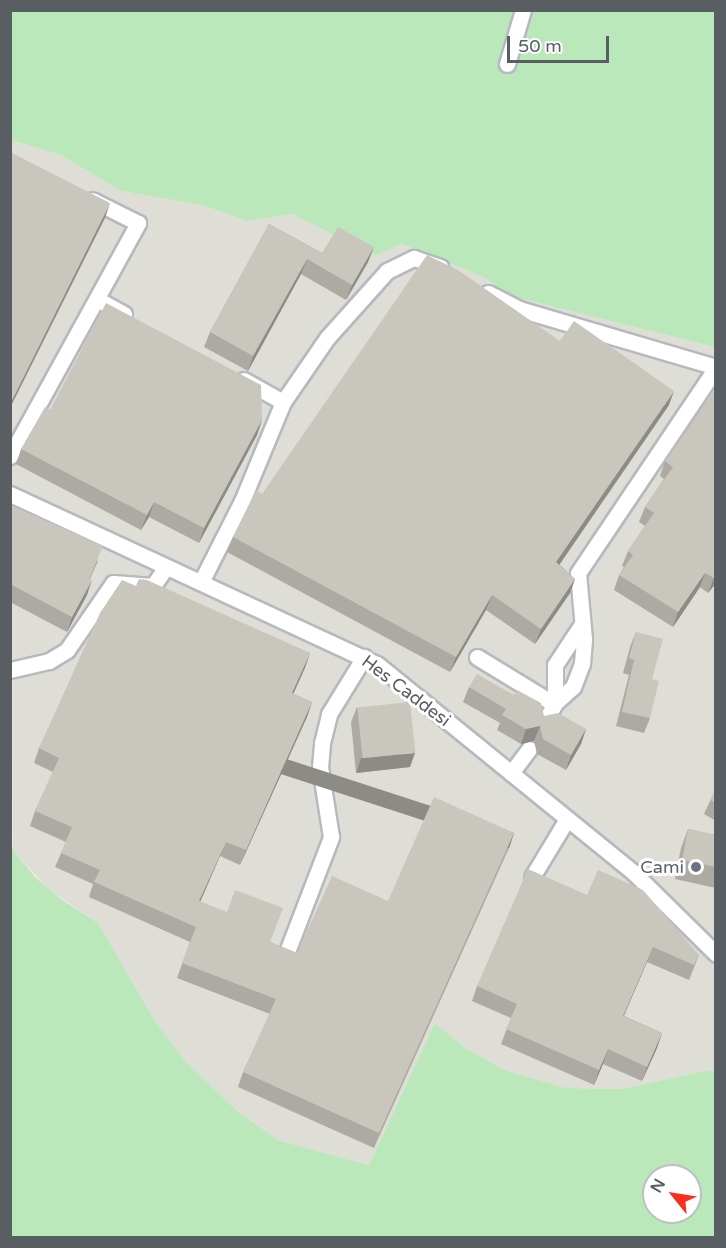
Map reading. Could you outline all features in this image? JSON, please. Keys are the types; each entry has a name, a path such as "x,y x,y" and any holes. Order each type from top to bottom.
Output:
{"street":[{"path":"507,64 523,10"},
{"path":"10,456 138,223 74,192"},
{"path":"201,582 242,501 283,402 327,338 387,271 414,258 457,276"},
{"path":"474,285 519,309 716,368 578,573 584,639 579,676 573,687 554,703 544,723"},
{"path":"97,299 138,322"},
{"path":"231,373 283,402"},
{"name":"Hes Caddesi","path":"10,494 364,657 634,873 716,954"},
{"path":"10,669 49,661 67,650 113,583 153,586 166,567"},
{"path":"554,703 555,665 561,650 582,624"},
{"path":"285,957 331,837 320,767 329,714 364,657"},
{"path":"477,657 554,703"},
{"path":"511,773 529,749"},
{"path":"532,877 567,819"}],"shaded area":[{"path":"10,140 61,155 121,191 202,205 248,221 292,214 376,255 402,244 486,278 506,295 715,347 715,1074 708,1070 623,1089 566,1088 505,1070 468,1050 435,1023 369,1165 280,1141 239,1113 187,1063 156,1023 98,923 48,889 13,850"}],"green space":[{"path":"10,11 715,11 715,347 506,295 486,278 402,244 376,255 292,214 248,221 202,205 121,191 61,155 11,140"},
{"path":"10,840 13,850 35,877 62,900 98,923 156,1023 187,1063 239,1113 280,1141 369,1165 435,1023 468,1050 505,1070 566,1088 623,1089 708,1070 715,1074 715,1237 11,1237"}],"building":[{"path":"10,152 110,203 10,404"},
{"path":"269,224 322,253 338,227 374,247 352,285 307,259 253,356 210,332"},
{"path":"427,255 458,270 560,341 574,321 674,391 556,562 575,579 541,629 492,595 456,657 233,537 256,490 262,494"},
{"path":"106,303 261,385 262,420 204,528 154,502 147,515 21,449 45,407 50,410"},
{"path":"716,389 716,576 714,578 705,573 678,612 619,575 633,555 628,551 654,513 645,507 673,467 665,461"},
{"path":"10,505 103,546 89,579 92,580 72,617 10,584"},
{"path":"139,579 147,580 310,653 292,693 312,702 246,850 226,842 199,901 227,912 235,890 283,908 270,942 297,953 332,876 388,901 434,797 514,833 379,1133 243,1072 276,999 182,963 196,927 94,882 100,870 61,853 72,827 35,811 59,758 39,748 100,613 122,580 136,586"},
{"path":"636,632 663,639 652,679 659,681 650,718 622,712 634,660 629,658"},
{"path":"477,674 514,695 517,690 541,703 544,716 558,713 586,729 571,755 543,739 540,726 526,729 502,715 506,709 469,687"},
{"path":"410,702 415,753 363,758 357,708"},
{"path":"716,788 716,803 710,800"},
{"path":"688,829 716,835 716,867 682,860"},
{"path":"528,869 587,895 598,870 643,890 699,955 694,965 653,947 623,1016 662,1033 647,1067 608,1049 599,1070 506,1029 517,1004 477,986"}],"place":[{"name":"Cami","path":"696,867"}]}
